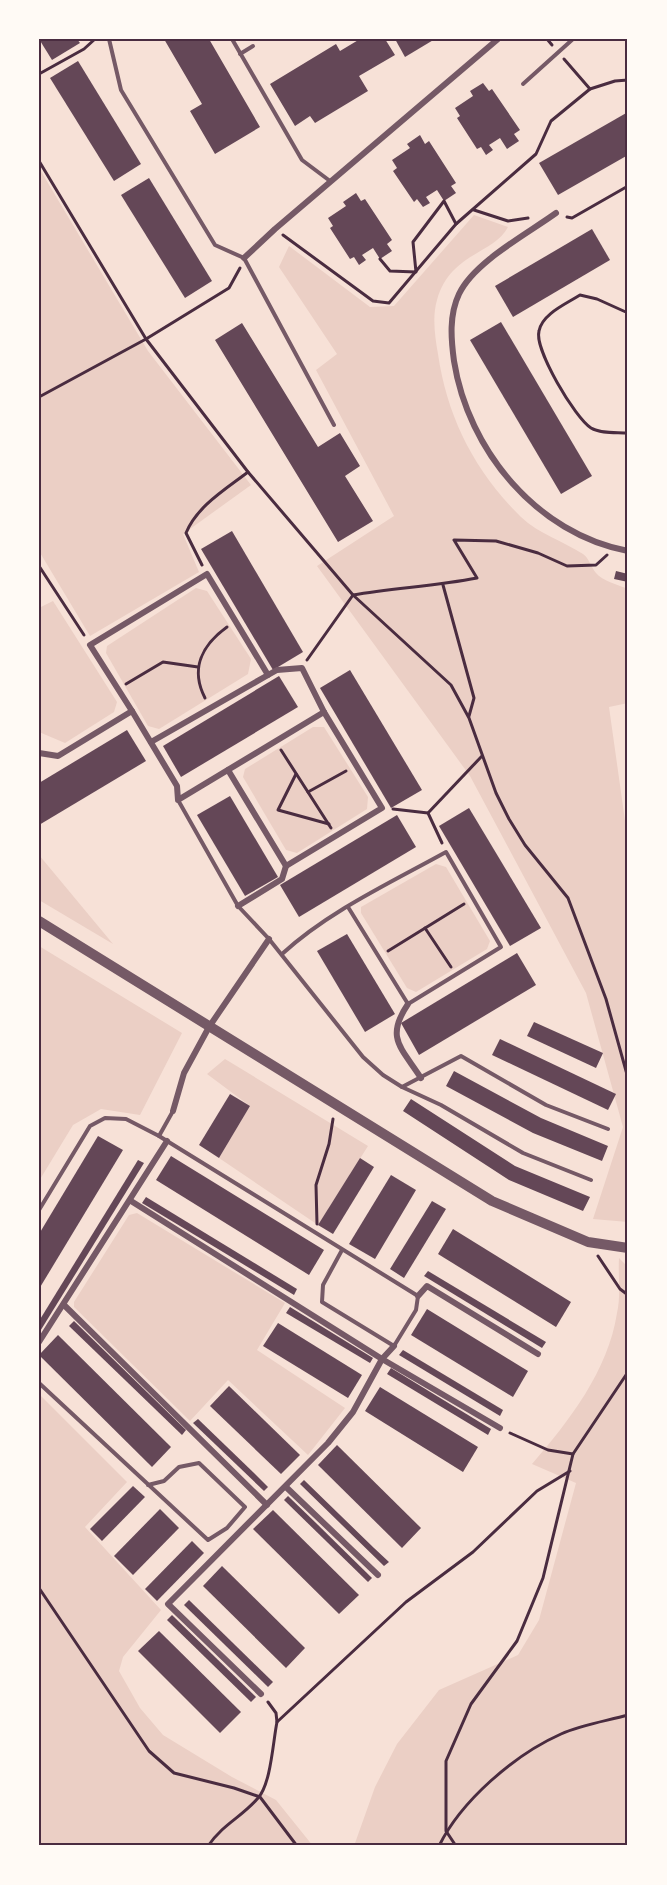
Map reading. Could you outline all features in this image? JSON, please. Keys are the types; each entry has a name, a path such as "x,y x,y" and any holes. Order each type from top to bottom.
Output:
{"street":[{"path":"244,258 330,181 498,39"},
{"path":"556,213 486,263 469,278 460,291 454,305 451,340 459,389 478,437 502,473 531,502 586,536 615,549 628,551"},
{"path":"268,675 207,574 90,645 177,786 178,800 324,712"},
{"path":"151,742 277,670 302,668 324,712 382,808 286,866 282,879 238,906"},
{"path":"39,753 58,756 132,711"},
{"path":"228,770 286,866"},
{"path":"39,921 492,1201 588,1242 628,1248"},
{"path":"173,1111 184,1073 209,1028 269,939"},
{"path":"408,1004 396,1022 396,1039 421,1078"},
{"path":"39,1342 131,1201 167,1141"},
{"path":"131,1201 382,1359 500,1428"},
{"path":"418,1296 427,1286 538,1354"},
{"path":"64,1305 267,1505"},
{"path":"261,1694 168,1604 286,1487 353,1412 382,1359 394,1347"},
{"path":"286,1487 378,1575"}],"lane":[{"path":"109,39 122,90 215,245 244,258 334,425"},
{"path":"232,39 302,160 330,181"},
{"path":"524,84 573,39"},
{"path":"240,54 253,46"},
{"path":"178,800 238,906 269,939 363,1057 383,1075 402,1087 441,1105 523,1153 591,1180"},
{"path":"281,954 306,931 348,907 446,852 501,947 408,1004 348,907"},
{"path":"402,1087 461,1056 546,1105 608,1129"},
{"path":"159,1136 173,1111"},
{"path":"39,1210 90,1126 105,1118 126,1119 159,1136 418,1296 416,1310 394,1347 322,1302 323,1285 342,1250"},
{"path":"39,1383 148,1485 208,1540 227,1528 245,1507 199,1463 179,1467 164,1481 148,1485"}],"path":[{"path":"39,74 84,49 95,39"},
{"path":"575,72 590,89"},
{"path":"275,229 373,301 389,303 456,224 536,154 551,122 590,89 615,81 628,80"},
{"path":"39,161 146,339 248,472 353,595 451,685 469,718 482,756 509,819 525,845 568,898 606,999 628,1078"},
{"path":"39,175 45,171"},
{"path":"556,213 572,218 628,186"},
{"path":"416,272 413,242 444,201 456,224"},
{"path":"473,210 508,221"},
{"path":"39,397 146,339 229,288 244,258"},
{"path":"380,259 390,271 416,272"},
{"path":"628,313 597,299 580,295 544,319 538,331 538,342 545,360 580,416 592,428 606,432 628,433"},
{"path":"207,574 186,533 190,523 210,501 248,472"},
{"path":"302,668 353,595 400,587 443,585 477,578 454,540 496,541 538,553 567,566 596,564 615,549"},
{"path":"39,566 90,645"},
{"path":"443,585 474,698 469,718"},
{"path":"211,708 198,685 198,668 208,640 235,621"},
{"path":"118,689 163,662 198,668"},
{"path":"275,741 336,836"},
{"path":"428,813 482,756"},
{"path":"308,792 356,766"},
{"path":"296,774 278,810 329,825"},
{"path":"382,808 428,813"},
{"path":"428,813 446,852"},
{"path":"379,957 473,899"},
{"path":"425,928 456,975"},
{"path":"317,1234 316,1185 328,1144 335,1104"},
{"path":"588,1242 620,1289 628,1294"},
{"path":"456,1846 446,1831 446,1761 471,1704 517,1641 543,1578 573,1454 628,1372"},
{"path":"500,1428 548,1450 573,1454"},
{"path":"277,1722 406,1602 473,1552 537,1491 570,1472"},
{"path":"39,1588 149,1751 174,1773 260,1797 297,1846"},
{"path":"208,1846 219,1829 260,1797 267,1776 277,1722 276,1713 261,1694"},
{"path":"439,1846 446,1831 494,1775 561,1734 628,1715"}],"shaded area":[{"path":"39,168 148,351 251,485 183,534 199,572 90,636 39,551"},
{"path":"474,215 508,227 493,243 461,263 443,284 435,307 435,334 442,377 456,421 477,462 505,500 521,517 535,528 583,554 602,578 628,589 628,703 609,707 628,842 628,1222 593,1219 623,1127 586,993 470,776 317,566 394,516 316,370 337,354 279,267 289,246 370,307 394,306"},
{"path":"196,588 207,591 251,659 248,674 159,729 148,726 106,653 107,646"},
{"path":"53,601 117,702 114,712 65,743 39,732 39,608"},
{"path":"313,727 324,727 368,797 367,809 297,853 286,850 243,777 245,769"},
{"path":"39,855 113,944 39,900"},
{"path":"436,864 446,867 490,941 487,949 416,992 407,988 361,913 361,907"},
{"path":"39,946 182,1033 140,1115 101,1109 73,1125 39,1181"},
{"path":"225,1059 368,1146 318,1225 219,1158 250,1106 207,1074"},
{"path":"137,1213 285,1303 257,1350 345,1408 308,1455 228,1380 190,1421 74,1307 74,1302 129,1215"},
{"path":"619,1258 628,1267 628,1846 354,1846 375,1787 397,1744 439,1690 518,1655 539,1620 576,1483 532,1464 573,1413 605,1355 618,1306"},
{"path":"39,1394 127,1482 85,1527 161,1610 123,1657 119,1671 140,1708 163,1735 232,1777 276,1800 313,1846 39,1846"}],"building":[{"path":"39,39 77,39 80,43 52,60"},
{"path":"164,39 209,39 260,127 215,154 190,111 202,104"},
{"path":"360,39 385,39 395,55 359,76 368,91 315,123 310,116 295,126 270,84 336,44 340,51"},
{"path":"395,39 435,39 405,57"},
{"path":"78,61 141,164 114,181 50,78"},
{"path":"483,83 489,91 492,89 520,130 514,134 519,141 507,149 500,138 489,145 493,150 486,155 481,147 477,149 457,118 460,116 455,108 473,96 470,91"},
{"path":"628,112 628,155 558,195 539,163"},
{"path":"420,135 425,144 429,141 456,183 451,186 456,193 444,201 437,190 426,197 430,203 423,207 417,199 414,202 393,171 397,168 392,160 410,148 407,144"},
{"path":"149,178 212,281 185,298 121,195"},
{"path":"356,193 361,201 365,199 392,240 387,244 392,251 380,259 373,248 362,255 366,260 359,265 354,257 350,259 330,228 333,226 328,218 346,206 343,202"},
{"path":"592,229 610,260 513,317 495,286"},
{"path":"501,322 592,476 561,494 470,340"},
{"path":"242,323 318,447 340,433 360,466 345,476 373,521 338,542 215,340"},
{"path":"232,531 303,652 273,670 201,549"},
{"path":"616,571 628,574 628,582 614,579"},
{"path":"350,670 422,790 391,808 320,688"},
{"path":"279,676 298,707 181,777 163,746"},
{"path":"127,730 146,761 39,825 39,783"},
{"path":"230,796 278,877 245,896 197,815"},
{"path":"469,808 541,928 510,946 439,826"},
{"path":"397,815 416,847 299,917 280,885"},
{"path":"347,934 395,1014 365,1032 317,951"},
{"path":"517,953 536,985 419,1055 401,1023"},
{"path":"534,1022 603,1053 596,1068 527,1036"},
{"path":"500,1039 616,1094 608,1110 492,1055"},
{"path":"454,1071 541,1118 608,1146 602,1161 533,1133 446,1086"},
{"path":"230,1094 250,1106 219,1158 199,1145"},
{"path":"411,1099 515,1166 590,1197 583,1211 509,1180 403,1111"},
{"path":"98,1136 123,1150 39,1289 39,1234"},
{"path":"171,1156 324,1250 309,1275 156,1180"},
{"path":"360,1158 374,1167 333,1234 318,1225"},
{"path":"138,1160 144,1163 39,1333 39,1321"},
{"path":"391,1175 416,1190 375,1259 349,1244"},
{"path":"146,1197 297,1289 294,1295 142,1203"},
{"path":"432,1201 446,1209 404,1278 390,1269"},
{"path":"453,1229 571,1302 556,1327 438,1254"},
{"path":"428,1271 546,1342 542,1348 424,1276"},
{"path":"290,1307 373,1358 370,1363 286,1313"},
{"path":"427,1309 528,1371 513,1397 411,1335"},
{"path":"74,1321 186,1430 182,1435 69,1326"},
{"path":"278,1323 362,1375 348,1398 263,1346"},
{"path":"58,1335 171,1447 152,1467 39,1355"},
{"path":"403,1350 503,1410 500,1416 399,1355"},
{"path":"391,1368 491,1429 488,1435 387,1374"},
{"path":"229,1386 300,1455 281,1474 210,1406"},
{"path":"380,1387 478,1447 463,1472 365,1411"},
{"path":"198,1419 268,1487 264,1491 193,1423"},
{"path":"337,1445 421,1528 402,1548 318,1465"},
{"path":"304,1480 389,1562 384,1566 300,1484"},
{"path":"133,1486 145,1497 102,1541 90,1529"},
{"path":"288,1496 372,1578 368,1582 284,1500"},
{"path":"160,1509 179,1528 133,1575 114,1556"},
{"path":"273,1510 359,1595 339,1614 253,1529"},
{"path":"192,1541 204,1553 157,1601 145,1589"},
{"path":"222,1566 305,1648 286,1668 203,1586"},
{"path":"189,1600 273,1682 268,1687 184,1605"},
{"path":"172,1615 256,1697 251,1702 167,1620"},
{"path":"159,1631 241,1712 220,1733 138,1651"}]}
